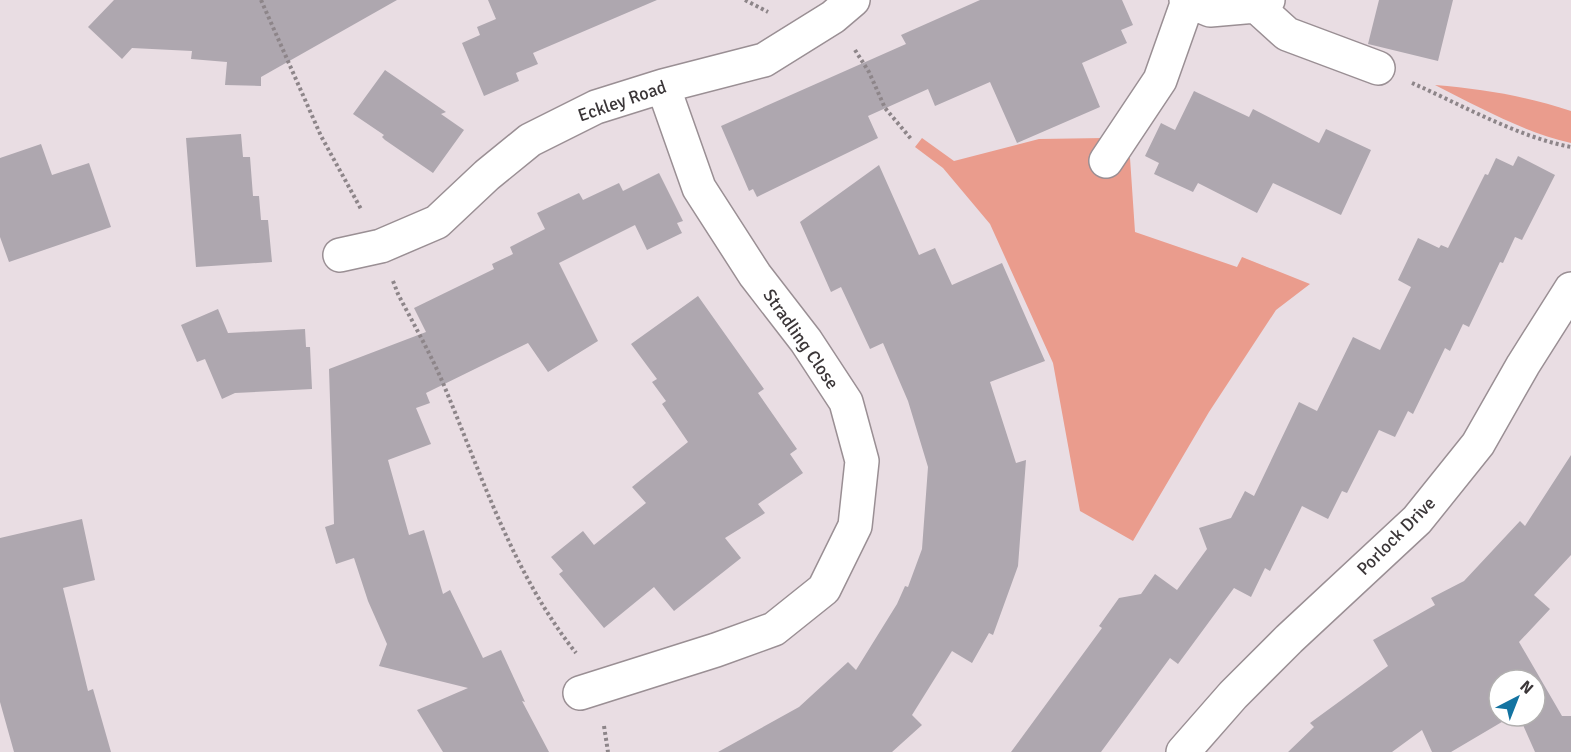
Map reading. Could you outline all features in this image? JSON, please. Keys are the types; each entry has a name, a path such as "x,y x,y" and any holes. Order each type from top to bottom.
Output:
{"street":[{"path":"1106,161 1160,80 1187,0 1210,10 1262,3 1287,34 1378,68"},
{"name":"Eckley Road","path":"340,255 381,246 437,222 487,175 530,140 596,107 663,86 764,60 843,8"},
{"name":"Stradling Close","path":"591,689 716,650 774,629 824,589 855,526 862,461 846,402 806,341 755,275 699,188 663,86"},
{"name":"Porlock Drive","path":"1183,752 1233,695 1289,639 1417,520 1478,444 1523,365 1571,289"}],"path":[{"path":"261,0 321,136 381,246 398,294 444,385 496,514 534,592 569,643 591,689 603,717 608,752"},
{"path":"843,8 885,108 912,140"},
{"path":"1378,68 1516,131 1553,144 1571,147"}],"shaded area":[{"path":"1435,85 1504,94 1571,111 1571,143 1518,126"},
{"path":"922,138 954,161 1039,139 1104,138 1130,158 1135,232 1237,267 1242,257 1310,284 1276,310 1209,412 1133,541 1080,511 1053,363 990,224 943,168 915,147"}],"building":[{"path":"114,0 397,0 261,77 261,86 225,85 227,62 191,59 192,51 132,48 122,59 88,27"},
{"path":"488,0 657,0 533,53 538,64 516,73 519,81 484,96 462,43 480,35 477,27 496,19"},
{"path":"980,0 1122,0 1133,25 1121,30 1127,43 1082,63 1100,107 1017,143 990,82 935,106 928,89 868,116 878,138 757,197 753,189 749,191 721,126 906,44 901,35"},
{"path":"1379,0 1453,0 1438,61 1368,44"},
{"path":"385,70 446,112 441,114 464,130 433,173 385,140 382,137 384,135 353,114"},
{"path":"1194,91 1249,117 1253,109 1319,143 1326,129 1371,150 1341,215 1273,183 1257,213 1198,183 1193,192 1154,174 1159,163 1145,156 1161,123 1175,130"},
{"path":"241,134 243,157 250,157 253,196 259,196 261,220 268,220 272,262 196,267 186,138"},
{"path":"41,144 52,175 89,163 111,227 9,262 0,237 0,158"},
{"path":"1518,156 1555,175 1522,240 1515,237 1503,263 1500,262 1469,327 1463,324 1450,351 1445,348 1413,414 1408,411 1395,437 1379,430 1347,493 1342,491 1328,519 1302,506 1270,571 1265,568 1251,597 1234,588 1178,664 1170,658 1101,752 1011,752 1102,628 1099,626 1119,598 1141,594 1155,574 1177,590 1207,549 1199,528 1231,518 1245,491 1254,496 1299,402 1317,411 1353,337 1380,350 1411,287 1398,280 1418,238 1439,248 1441,245 1448,248 1485,174 1488,175 1496,158 1513,166"},
{"path":"879,165 919,255 935,248 952,285 1002,263 1045,361 990,382 1016,463 1026,460 1018,566 993,635 989,633 972,663 952,651 912,715 922,725 892,752 718,752 799,707 848,662 856,670 897,604 905,586 908,587 922,549 928,467 908,401 883,343 870,349 841,287 831,292 800,222"},
{"path":"659,173 683,221 677,223 682,233 647,250 635,225 559,263 598,341 548,372 528,343 426,393 430,403 416,408 431,444 388,460 409,535 424,530 443,594 450,590 483,658 501,650 525,702 522,701 549,752 443,752 417,710 468,688 379,666 387,644 368,601 354,558 336,564 325,527 334,524 329,369 426,332 414,308 494,269 492,264 513,254 510,247 545,229 537,213 579,193 583,200 619,183 623,191"},
{"path":"698,296 764,389 758,393 797,449 790,454 803,473 758,504 765,513 725,538 741,558 674,611 654,587 604,628 559,574 563,571 551,557 583,531 594,545 646,503 632,487 688,442 662,404 666,401 652,382 657,379 631,344"},
{"path":"218,309 228,333 305,329 306,347 310,347 312,389 235,393 222,399 205,359 197,362 181,325"},
{"path":"1571,455 1571,555 1534,595 1550,609 1519,642 1534,668 1487,668 1487,728 1492,728 1451,752 1432,752 1422,730 1392,752 1288,752 1314,727 1310,723 1388,666 1373,640 1435,605 1431,598 1464,581 1520,521 1525,526"},
{"path":"82,519 95,580 63,588 88,691 93,689 111,752 14,752 0,702 0,538"},
{"path":"1547,690 1562,716 1571,716 1571,752 1535,752 1524,728 1547,728"}]}
